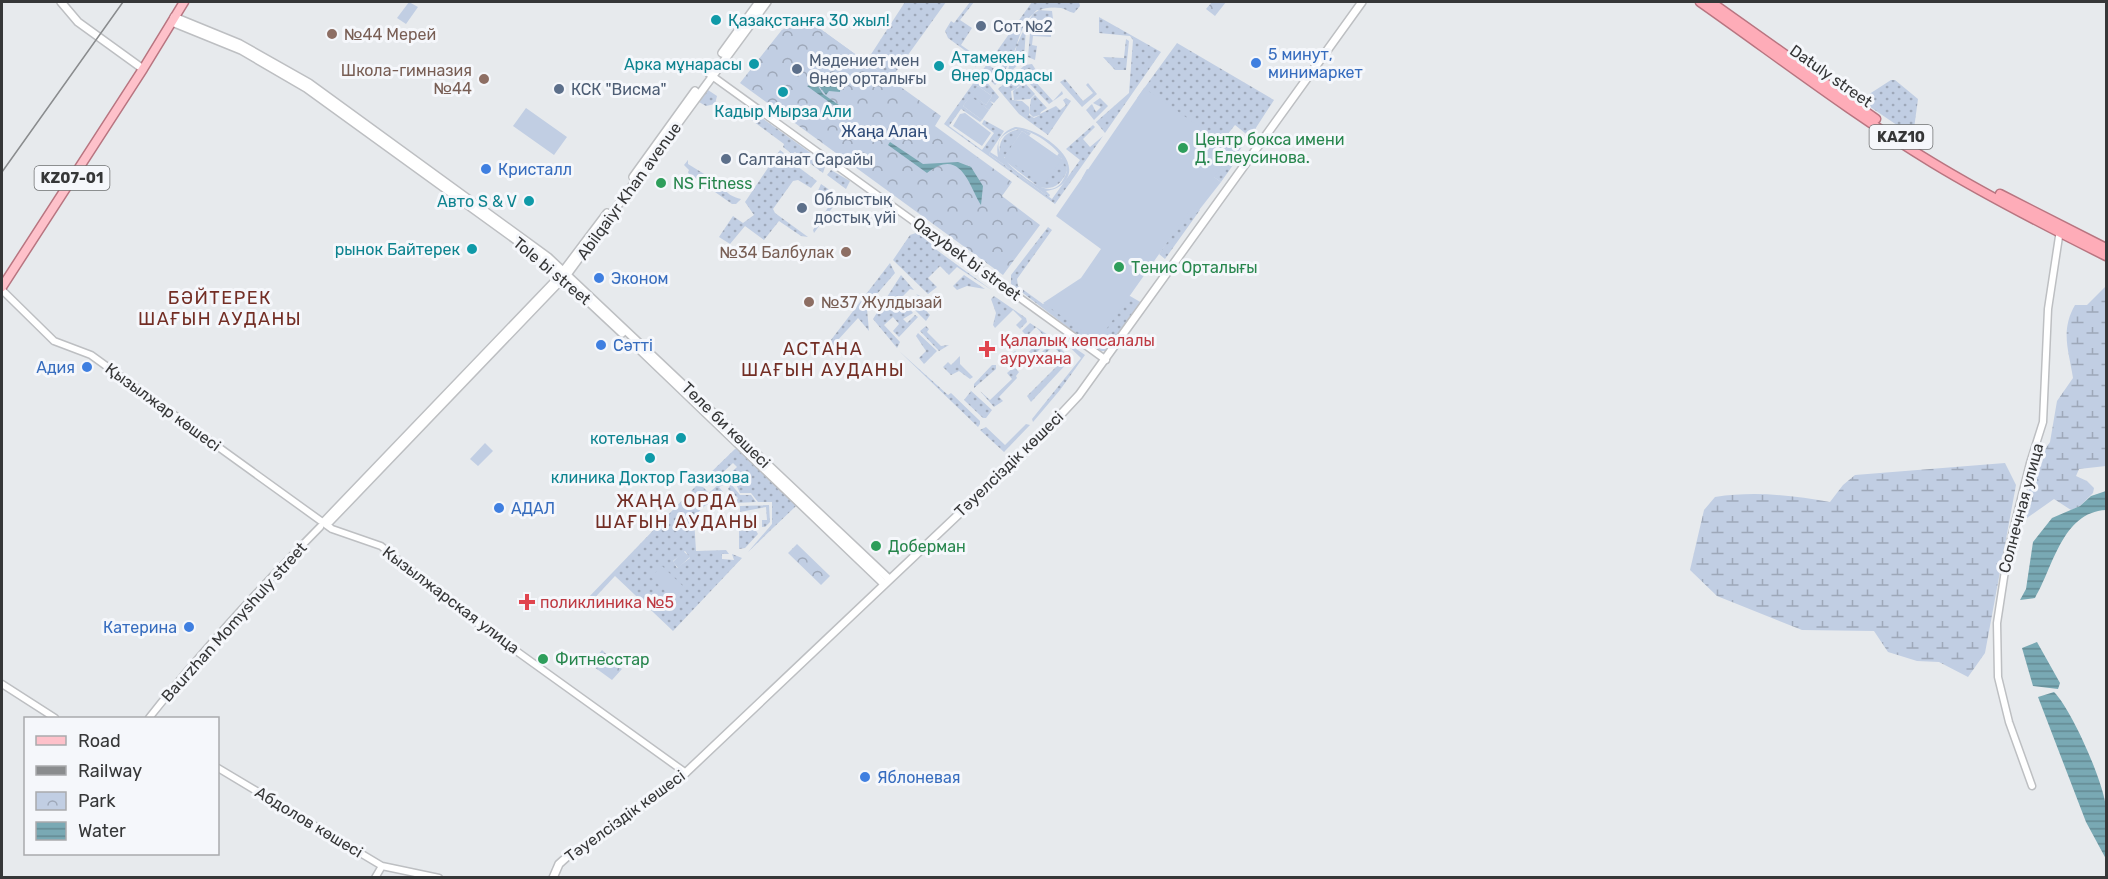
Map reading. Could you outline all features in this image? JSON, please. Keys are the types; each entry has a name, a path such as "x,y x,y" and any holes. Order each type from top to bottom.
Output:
{"highway":[{"name":"Datuly street","path":"1700,2 1907,147 2060,229 2106,248"},
{"name":"Datuly street","path":"1711,2 1915,146 2106,256"}],"main road":[{"path":"61,2 78,22 143,69"},
{"name":"KZ07-01","path":"2,289 184,2"},
{"name":"Abilqaiyr Khan avenue","path":"753,15 759,2"},
{"name":"Abilqaiyr Khan avenue","path":"564,274 753,15 767,2"},
{"name":"Тәуелсіздік көшесі","path":"553,878 559,864 569,855 598,838 686,773 1036,441 1079,395 1362,2"},
{"name":"Tole bi street","path":"173,19 240,44 309,83 462,194 564,274"},
{"name":"Төле би көшесі","path":"564,274 887,582"}],"street":[{"name":"Qazybek bi street","path":"710,74 1106,360"},
{"name":"Солнечная улица","path":"2032,786 2008,722 1998,677 1996,623 2002,580 2013,531 2043,422 2048,309 2060,229"},
{"name":"Abilqaiyr Khan avenue","path":"324,525 564,274"},
{"name":"Қызылжар көшесі","path":"2,289 54,341 92,355 324,525"},
{"name":"Baurzhan Momyshuly street","path":"151,717 193,663 268,580 324,525"},
{"name":"Кызылжарская улица","path":"324,525 340,534 381,546 476,622 686,773"},
{"path":"2,684 53,717"},
{"name":"Абдолов көшесі","path":"219,769 382,866 439,878"},
{"path":"375,878 382,866"}],"green space":[{"path":"409,2 418,7 406,24 397,18"},
{"path":"905,2 946,2 890,80 868,63 781,31 801,15 866,62"},
{"path":"970,2 974,2 960,20 972,28 961,45 981,59 975,68 978,60 948,38 945,31 951,21 954,23"},
{"path":"1032,2 1079,2 1080,6 1074,13 1061,8 1042,9 1029,18 1005,73 999,69 1006,60 1009,61 997,51"},
{"path":"1212,2 1226,2 1215,16 1206,9"},
{"path":"1037,10 1052,11 1053,19 1038,20 1033,29 1026,28 1024,59 1008,74 1019,41 1033,14"},
{"name":"Жаңа Алаң","path":"801,15 941,116 935,126 1012,182 1002,196 1040,225 1003,275 740,83 781,31"},
{"path":"1099,17 1161,52 1105,133 1096,122 1129,93 1133,40 1130,36 1099,33"},
{"path":"1030,33 1051,34 1051,37 1033,36 1032,45 1037,46 1035,60 1028,57"},
{"path":"1126,39 1129,41 1126,70 1115,70 1103,57 1124,58"},
{"path":"1177,43 1274,100 1250,137 1235,125 1227,135 1242,147 1236,155 1238,158 1221,182 1199,167 1137,98"},
{"path":"987,64 1005,76 995,85 983,73 981,75 999,97 994,103 990,101 993,104 989,110 970,97 963,106 982,120 980,122 961,109 949,126 982,150 994,133 982,124 984,120 1004,131 989,154 1052,199 1080,160 1066,149 1093,125 1095,127 1083,139 1090,147 1103,136 1055,204 944,124","holes":["978,86 992,96 986,105 972,94"]},
{"path":"1032,64 1036,70 1021,78 1023,82 1011,91 1012,100 1022,101 1029,107 1029,113 1031,99 1035,95 1047,108 1040,114 1056,106 1060,110 1066,105 1063,100 1066,98 1071,101 1048,135 1019,114 998,89 1025,65"},
{"path":"1033,79 1053,101 1062,91 1063,94 1049,104 1030,84"},
{"path":"1065,79 1083,101 1093,93 1086,85 1088,83 1097,94 1082,107 1060,82"},
{"path":"1891,80 1895,80 1918,99 1913,136 1860,100"},
{"path":"1024,82 1035,94 1030,99 1014,100 1013,91"},
{"path":"978,86 992,96 986,105 971,94"},
{"path":"1144,88 1233,150 1214,177 1221,182 1196,214 1190,210 1098,341 1043,303 1081,278 1101,249 1056,216"},
{"path":"708,90 717,96 715,104 706,106 699,102"},
{"path":"970,96 989,110 982,120 963,106"},
{"path":"1100,98 1108,106 1094,120 1086,110 1092,104 1096,112 1101,107 1093,103"},
{"path":"526,108 567,137 554,155 513,126"},
{"path":"743,108 748,108 826,164 823,173 795,152 792,154 783,147 784,144 742,113 740,115"},
{"path":"965,113 991,133 982,146 953,126 960,114"},
{"path":"1015,127 1034,132 1054,144 1068,162 1069,171 1066,180 1057,188 1046,191 1049,197 989,154 990,152 998,157 998,144 1007,162 1032,183 1052,189 1063,181 1067,171 1061,156 1048,143 1031,133 1016,129 1006,134 998,143 1000,139 1006,132"},
{"path":"1022,129 1031,133 1029,136 1022,131 1004,158 1062,159 1057,156 1059,153 1066,162 1067,171 1062,180 1053,187 1039,187 1001,158 1000,147 1003,138 1011,132"},
{"path":"1022,131 1062,159 1043,185 1004,157"},
{"path":"780,150 790,158 789,160 817,181 811,188 798,180 793,181 773,209 775,213 808,237 801,236 779,221 764,240 745,226 730,244 719,237 733,216 743,223 754,215 745,202"},
{"path":"688,160 688,164 722,185 730,195 741,199 736,204 732,204 688,173 689,170 684,165"},
{"path":"1087,169 1200,210 1165,259 1159,254 1175,230 1082,178"},
{"path":"831,170 850,181 846,189 827,175"},
{"path":"821,184 840,197 814,233 813,230 829,206 817,193"},
{"path":"1048,227 1052,230 1017,279 1018,286 1043,304 1130,296 1142,303 1106,351 1099,351 1011,284 1011,275"},
{"path":"922,231 939,241 934,248 993,291 957,267 949,275 940,266 928,278 937,287 928,294 893,260 910,235"},
{"path":"890,263 895,273 867,309 869,331 858,318 827,352 824,349"},
{"path":"901,275 914,290 910,289 895,304 904,313 909,308 913,313 903,319 907,323 915,315 918,317 899,337 893,331 899,324 893,317 884,325 900,342 897,348 873,319"},
{"path":"964,275 985,289 967,286 957,290 953,286"},
{"path":"2106,286 2106,466 2079,469 2076,476 2087,481 2094,488 2093,493 2080,506 2071,510 2054,499 2027,518 2022,512 2038,460 2050,442 2057,401 2073,378 2067,341 2070,314 2075,305 2087,305"},
{"path":"916,294 924,298 921,305 930,315 926,321 911,306 919,297"},
{"path":"994,296 1026,318 1027,322 1020,329 1016,325 1022,319 1013,310 995,328 993,325 996,313 991,299"},
{"path":"1030,323 1036,327 1027,336 1022,331"},
{"path":"926,326 929,329 927,332 941,346 949,345 939,351 920,331"},
{"path":"1036,327 1050,339 1021,368 1009,357 1015,351 1023,358 1044,336"},
{"path":"918,333 937,351 924,364 919,358 926,351 916,336"},
{"path":"1059,337 1085,355 1033,422 1032,419 1081,358"},
{"path":"1051,343 1056,344 1071,359 1031,402 1027,396 1065,358 1053,346 1032,367 1031,363"},
{"path":"899,351 948,395 951,393 980,421 978,427"},
{"path":"960,356 960,364 973,377 970,379 959,371 951,375 943,367 948,362 951,365"},
{"path":"992,365 996,365 996,369 974,388 974,384"},
{"path":"1014,367 1019,372 1017,378 999,397 1003,401 994,407 980,391 990,400 1012,379 1007,373"},
{"path":"969,389 992,410 986,418 983,418 964,400 971,391"},
{"path":"1026,424 1030,425 1004,452 980,430 986,427 1005,445"},
{"path":"485,443 493,451 478,466 470,459"},
{"path":"735,449 739,449 796,506 748,552 772,524 772,502 758,502 751,493 740,493 736,484 728,478 727,483 719,487 723,492 716,498 715,503 706,505 695,515 691,515 694,519 696,551 726,550 729,554 722,554 722,559 734,560 732,554 742,558 673,631 615,576 589,604 585,601 696,486 703,487 709,493 737,467 733,463 708,486 703,480","holes":["685,551 690,558 677,568 673,561"]},
{"path":"2005,463 2016,485 1985,653 1968,677 1939,662 1917,661 1888,652 1874,631 1802,630 1717,596 1690,570 1704,510 1715,497 1744,494 1772,495 1830,502 1843,485 1855,475"},
{"path":"731,484 740,495 751,495 756,502 735,503 738,498 728,489"},
{"path":"769,505 770,522 765,527 762,527 762,520 767,520 766,507 740,512 740,506"},
{"path":"755,529 758,534 745,548 739,549 739,531"},
{"path":"797,544 830,576 821,585 788,553"},
{"path":"683,551 690,557 678,568 673,562"},
{"path":"662,566 686,589 675,601 651,577"},
{"path":"602,650 622,669 612,680 590,664"}],"water":[{"path":"841,73 840,92 829,91 826,95 817,83 830,74"},
{"path":"816,83 823,94 849,112 847,115 807,86"},
{"path":"890,142 923,164 958,162 971,167 983,186 981,205 968,179 956,166 948,164 939,166 927,173 888,145"},
{"path":"2106,491 2106,510 2091,513 2079,520 2061,544 2035,598 2020,600 2026,589 2033,542 2052,518 2080,506 2091,496"},
{"path":"2037,642 2060,683 2058,689 2033,686 2022,648"},
{"path":"2054,692 2078,729 2104,795 2107,813 2106,859 2086,822 2038,697"}],"railway":[{"path":"2,172 123,2"}],"place":[{"name":"Қазақстанға 30 жыл!","path":"716,20"},
{"name":"Сот №2","path":"981,26"},
{"name":"№44 Мерей","path":"332,34"},
{"name":"5 минут, минимаркет","path":"1256,63"},
{"name":"Арка мұнарасы","path":"754,64"},
{"name":"Атамекен Өнер Ордасы","path":"939,66"},
{"name":"Мәдениет мен Өнер орталығы","path":"797,69"},
{"name":"Школа-гимназия №44","path":"484,79"},
{"name":"КСК \"Висма\"","path":"559,89"},
{"name":"Кадыр Мырза Али","path":"783,92"},
{"name":"Центр бокса имени Д. Елеусинова.","path":"1183,148"},
{"name":"Салтанат Сарайы","path":"726,159"},
{"name":"Кристалл","path":"486,169"},
{"name":"NS Fitness","path":"661,183"},
{"name":"Авто S & V","path":"529,201"},
{"name":"Облыстық достық үйі","path":"802,208"},
{"name":"рынок Байтерек","path":"472,249"},
{"name":"№34 Балбулак","path":"846,252"},
{"name":"Тенис Орталығы","path":"1119,267"},
{"name":"Эконом","path":"599,278"},
{"name":"№37 Жулдызай","path":"809,302"},
{"name":"Cәтті","path":"601,345"},
{"name":"Қалалық көпсалалы аурухана","path":"987,349"},
{"name":"Адия","path":"87,367"},
{"name":"котельная","path":"681,438"},
{"name":"клиника Доктор Газизова","path":"650,458"},
{"name":"АДАЛ","path":"499,508"},
{"name":"Доберман","path":"876,546"},
{"name":"поликлиника №5","path":"527,602"},
{"name":"Катерина","path":"189,627"},
{"name":"Фитнесстар","path":"543,659"},
{"name":"Яблоневая","path":"865,777"}],"district":[{"name":"БӘЙТЕРЕК ШАҒЫН АУДАНЫ","path":"220,308"},
{"name":"АСТАНА ШАҒЫН АУДАНЫ","path":"823,359"},
{"name":"ЖАҢА ОРДА ШАҒЫН АУДАНЫ","path":"677,511"}]}
